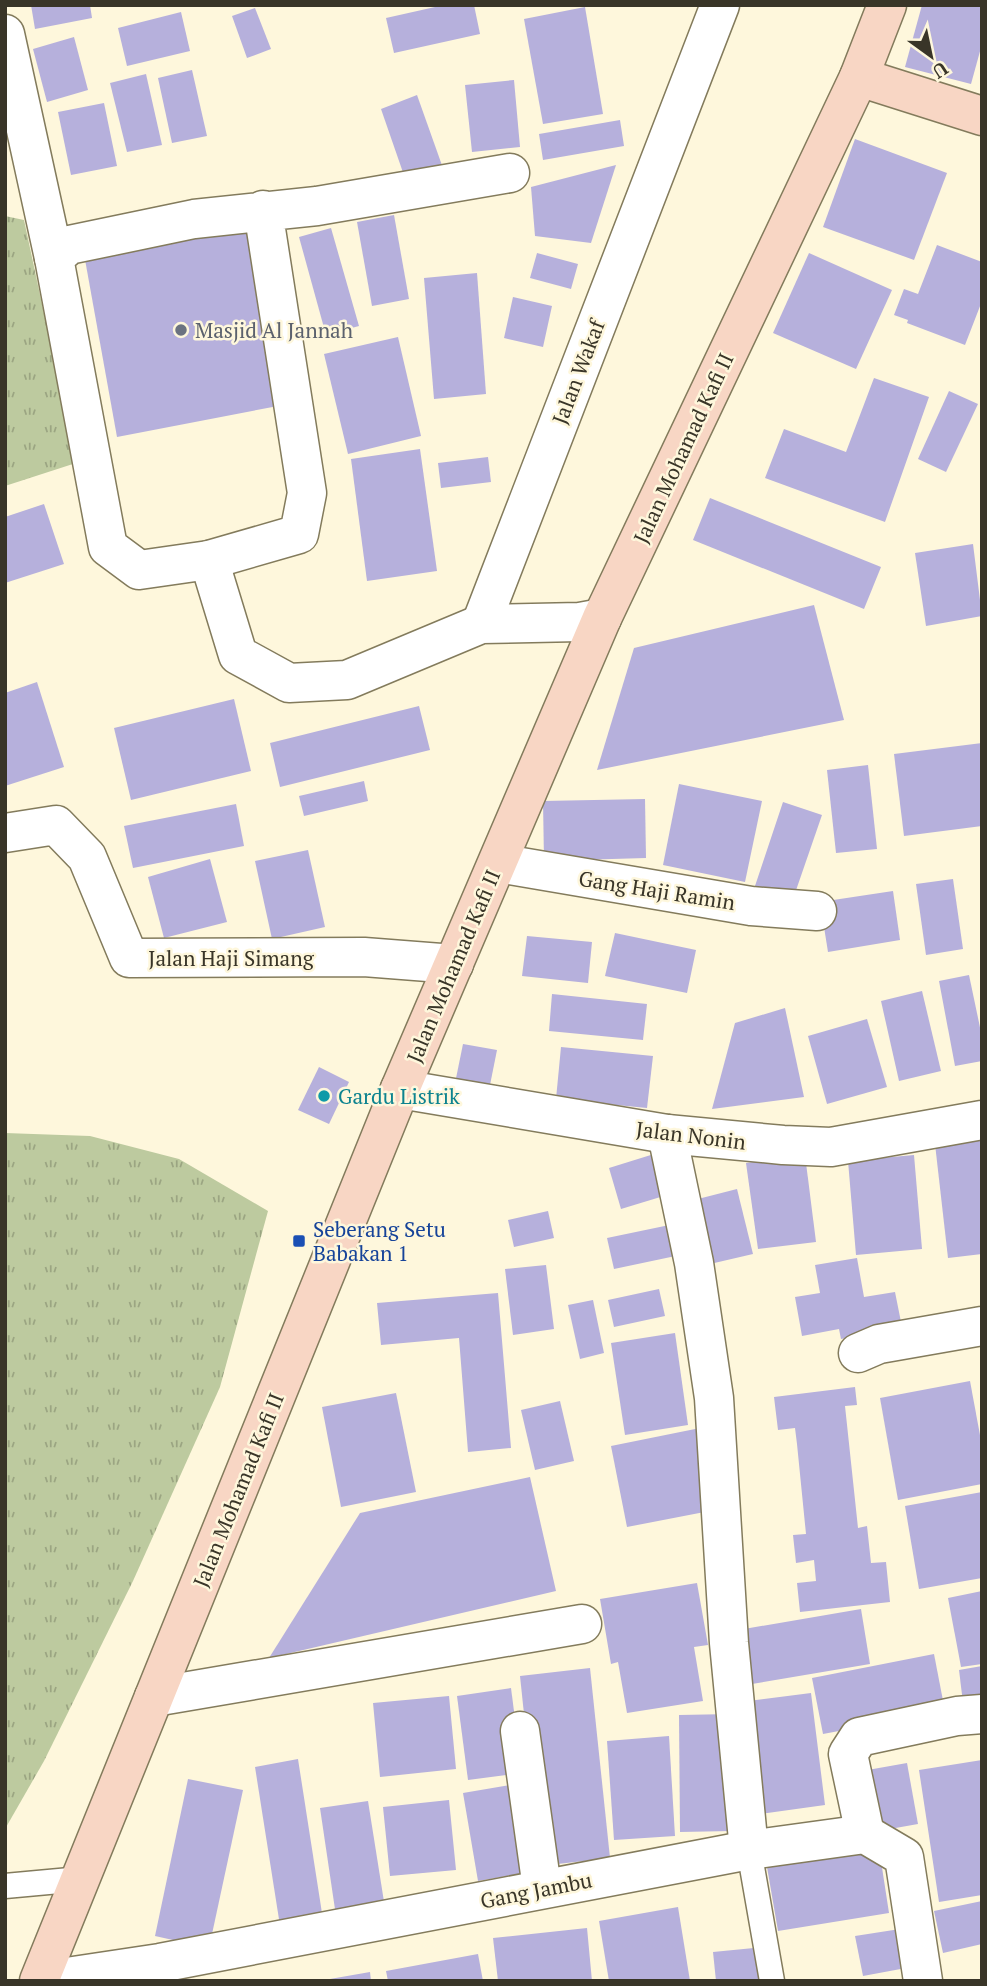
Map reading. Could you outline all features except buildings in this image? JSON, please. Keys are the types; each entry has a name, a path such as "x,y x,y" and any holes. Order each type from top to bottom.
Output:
{"main road":[{"name":"Jalan Mohamad Kafi II","path":"40,1981 400,1089 498,863 591,620 859,77 887,5"},
{"path":"859,77 982,116"}],"street":[{"name":"Jalan Wakaf","path":"493,624 720,5"},
{"path":"5,34 54,258 108,548 139,570 209,560 299,534 307,493 262,210"},
{"path":"54,258 69,245 194,219 317,205 510,173"},
{"path":"209,560 237,655 289,683 347,680 493,624 591,620"},
{"name":"Jalan Haji Simang","path":"5,833 55,825 87,857 129,958 364,957 454,964"},
{"name":"Gang Haji Ramin","path":"498,863 751,906 817,911"},
{"name":"Jalan Nonin","path":"400,1089 667,1134 831,1147 982,1120"},
{"path":"667,1134 694,1263 714,1398 729,1643 748,1850"},
{"path":"858,1353 879,1344 982,1326"},
{"path":"154,1697 582,1624"},
{"path":"923,1981 904,1857 865,1834 848,1754 859,1737 957,1716 982,1714"},
{"path":"520,1731 542,1888"},
{"name":"Gang Jambu","path":"40,1981 160,1963 748,1850 865,1834"}],"lane":[{"path":"748,1850 772,1981"},
{"path":"5,1886 81,1879"}],"green space":[{"path":"5,216 24,220 76,463 5,486"},
{"path":"5,1133 90,1136 179,1159 268,1211 220,1387 133,1581 44,1761 5,1829"}],"place":[{"name":"Masjid Al Jannah","path":"181,330"},
{"name":"Gardu Listrik","path":"324,1096"},
{"name":"Seberang Setu Babakan 1","path":"299,1241"}]}
